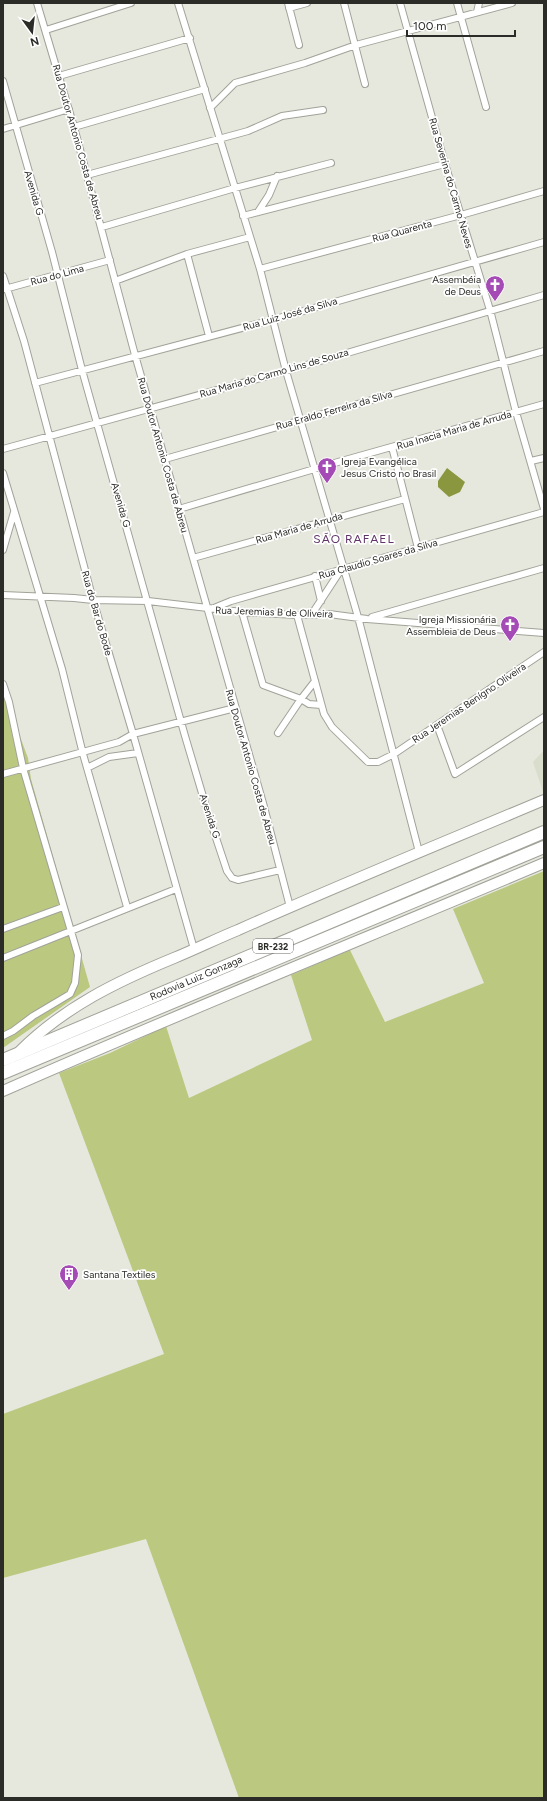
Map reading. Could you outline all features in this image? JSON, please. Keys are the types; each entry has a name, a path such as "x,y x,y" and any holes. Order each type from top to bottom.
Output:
{"highway":[{"name":"Rodovia Luiz Gonzaga","path":"3,1060 544,832"},
{"name":"Rodovia Luiz Gonzaga","path":"3,1073 544,847"}],"main road":[{"name":"BR-232","path":"194,949 544,800"},
{"name":"BR-232","path":"3,1091 168,1019 315,960 544,863"},
{"path":"18,1054 39,1033 81,1003 116,983 194,949"}],"street":[{"name":"Rua Doutor Antonio Costa de Abreu","path":"37,3 60,76 102,227 134,355 209,609 235,708 263,803 290,907"},
{"path":"46,30 131,3"},
{"path":"178,3 260,269 286,371 358,617 419,852"},
{"path":"299,45 288,6 307,3"},
{"path":"344,3 365,84"},
{"name":"Rua Severina do Carmo Neves","path":"400,3 445,164 490,310 516,412 544,510"},
{"path":"457,3 486,107"},
{"path":"478,12 479,3"},
{"path":"210,108 235,83 305,63 356,45 512,3"},
{"path":"60,76 190,38"},
{"name":"Avenida G","path":"3,81 82,370 210,820 230,875 238,880 280,870"},
{"path":"74,127 205,89"},
{"path":"3,129 69,109"},
{"path":"87,175 219,140 248,131 282,116 323,110"},
{"path":"102,227 277,176 331,163"},
{"path":"243,216 445,164"},
{"path":"258,212 269,195 277,176"},
{"name":"Rua Quarenta","path":"260,269 544,191"},
{"path":"116,281 187,254 250,237"},
{"name":"Rua Luiz José da Silva","path":"35,383 134,355 272,320 544,242"},
{"path":"187,254 209,336"},
{"name":"Rua do Lima","path":"5,289 110,260"},
{"name":"Rua do Bar do Bode","path":"3,276 5,289 35,383 93,600 194,949"},
{"name":"Rua Maria do Carmo Lins de Souza","path":"3,449 286,371 490,310 544,296"},
{"name":"Rua Eraldo Ferreira da Silva","path":"165,459 544,351"},
{"name":"Rua Inacia Maria de Arruda","path":"179,509 544,404"},
{"path":"392,447 418,548"},
{"path":"531,462 544,458"},
{"path":"3,473 62,669 83,754 127,908"},
{"name":"Rua Maria de Arruda","path":"193,558 404,498"},
{"name":"Rua Claudio Soares da Silva","path":"209,609 315,576 418,548 544,510"},
{"path":"3,550 14,512"},
{"path":"312,614 343,568"},
{"path":"367,619 544,568"},
{"path":"315,576 321,601"},
{"name":"Rua Jeremias B de Oliveira","path":"3,595 93,600 148,601 242,612 329,614 367,619 544,633"},
{"path":"242,612 263,685 301,699 310,704 321,705 297,614"},
{"name":"Rua Jeremias Benígno Oliveira","path":"321,705 324,714 332,727 368,762 378,762 394,754 544,652"},
{"path":"278,733 315,681"},
{"path":"3,684 9,702 23,768 78,955 74,988 65,998 3,1036"},
{"path":"3,774 83,754 119,742 133,734 235,708"},
{"path":"437,725 455,774 544,717"},
{"path":"87,768 108,757 138,753"},
{"path":"3,958 176,889"},
{"path":"3,929 63,907"}],"shaded area":[{"path":"447,468 465,482 460,492 449,497 438,487 438,481"},
{"path":"3,691 28,758 31,779 90,987 3,1048"},
{"path":"544,750 544,791 543,792 533,762"},
{"path":"544,871 544,1798 239,1798 146,1539 3,1578 3,1414 164,1354 59,1073 110,1053 166,1026 189,1098 312,1040 291,975 350,950 385,1022 484,983 453,909"}],"place":[{"name":"Assembéia de Deus","path":"495,302"},
{"name":"Igreja Evangélica Jesus Cristo no Brasil","path":"327,484"},
{"name":"Igreja Missionária Assembleia de Deus","path":"510,642"},
{"name":"Santana Textiles","path":"69,1291"}],"district":[{"name":"SÃO RAFAEL","path":"354,539"}]}
